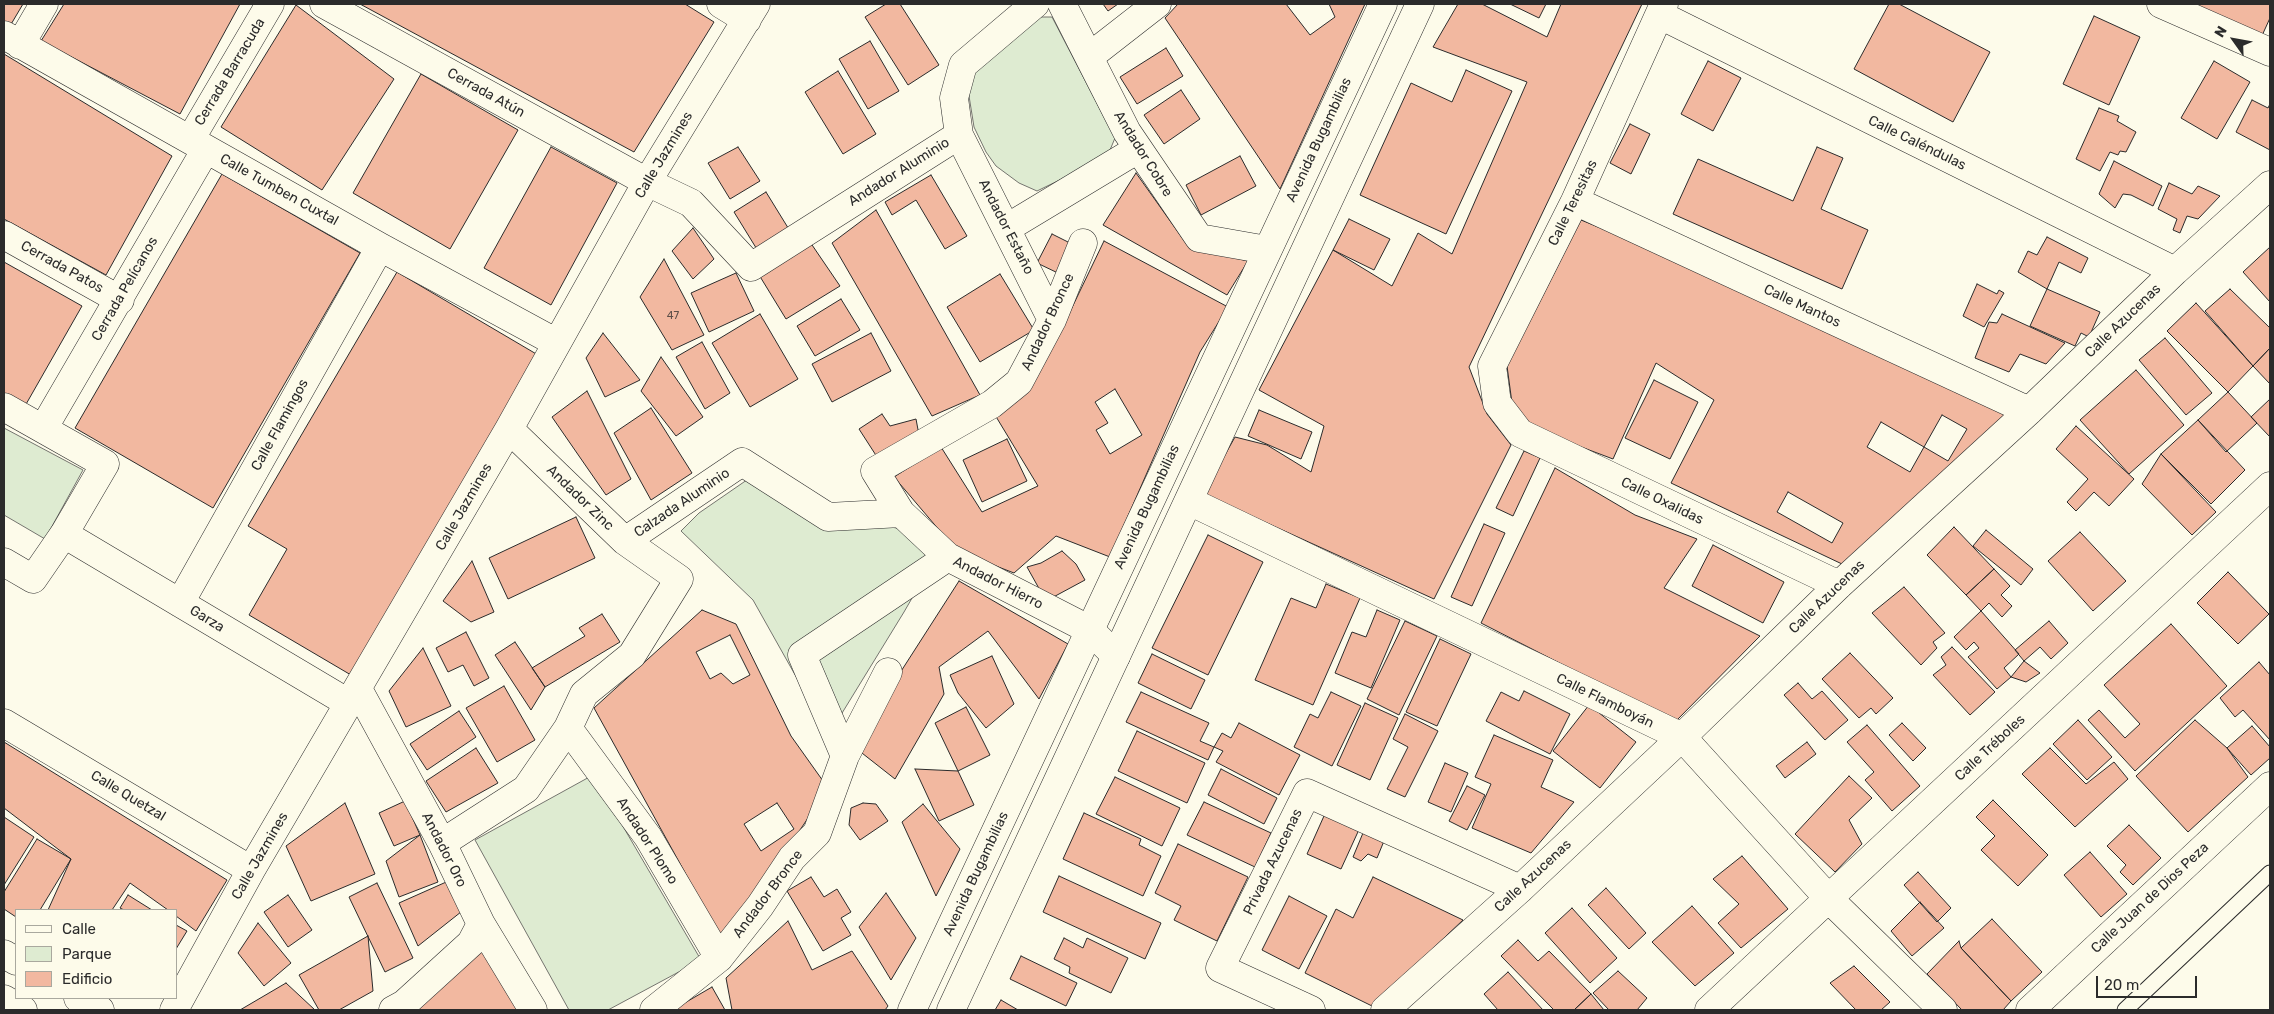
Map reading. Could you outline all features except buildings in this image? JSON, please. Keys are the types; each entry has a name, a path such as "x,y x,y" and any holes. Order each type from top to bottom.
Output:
{"street":[{"path":"12,40 44,4"},
{"name":"Cerrada Barracuda","path":"198,144 270,4"},
{"name":"Cerrada Atún","path":"324,4 647,182"},
{"path":"721,4 751,12"},
{"name":"Andador Aluminio","path":"647,182 691,203 751,267 959,135 954,98 964,65 1035,4"},
{"name":"Andador Cobre","path":"1062,4 1127,132 1199,238 1267,250"},
{"path":"1089,57 1157,4"},
{"name":"Avenida Bugambilias","path":"912,1010 1383,4"},
{"path":"951,1010 1420,4"},
{"path":"2161,4 2270,52"},
{"name":"Calle Teresitas","path":"1497,403 1492,366 1575,200 1662,9"},
{"name":"Calle Caléndulas","path":"1662,9 2175,271"},
{"name":"Calle Jazmines","path":"174,1010 252,870 510,429 647,182 751,12"},
{"name":"Calle Tumben Cuxtal","path":"12,40 380,247 556,343"},
{"path":"1331,114 1362,129"},
{"name":"Andador Estaño","path":"959,135 1052,320"},
{"name":"Cerrada Pelícanos","path":"43,429 120,300 198,144"},
{"path":"1007,228 1138,149"},
{"name":"Calle Azucenas","path":"1385,1010 1520,889 1839,586 2029,411 2175,271 2270,185"},
{"name":"Calle Mantos","path":"1575,200 2029,411"},
{"name":"Cerrada Patos","path":"4,235 120,300"},
{"name":"Andador Bronce","path":"875,471 992,404 1019,382 1052,320 1083,244"},
{"name":"Calle Flamingos","path":"180,603 380,247"},
{"name":"Calle Oxalidas","path":"1497,403 1520,433 1839,586"},
{"path":"4,407 105,464 64,534 33,579 4,562"},
{"name":"Andador Zinc","path":"510,429 598,518 625,541 679,579 632,655 584,694 568,728"},
{"name":"Calzada Aluminio","path":"625,541 742,462 828,517 901,513"},
{"name":"Andador Hierro","path":"875,471 901,513 948,558 1090,630 1116,656"},
{"name":"Calle Tréboles","path":"1708,1010 2270,486"},
{"name":"Calle Flamboyán","path":"1188,501 1682,737 1828,899 1943,1010"},
{"name":"Garza","path":"64,534 180,603 354,696"},
{"path":"845,756 802,655 948,558"},
{"name":"Andador Bronce","path":"654,1010 719,958 760,906 792,858 817,833 845,756 888,672"},
{"name":"Andador Oro","path":"354,696 442,843 481,924 533,1010"},
{"name":"Calle Quetzal","path":"4,723 252,870"},
{"path":"442,843 526,789 568,728"},
{"name":"Andador Plomo","path":"568,728 648,838 719,958"},
{"name":"Calle Juan de Dios Peza","path":"2030,1010 2270,786"},
{"name":"Privada Azucenas","path":"1311,1010 1220,968 1307,793 1520,889"},
{"path":"393,1010 404,1004 472,943 481,924"},
{"path":"4,954 15,961"},
{"path":"4,999 23,1010"},
{"path":"80,999 100,1010"}],"lane":[{"path":"2125,1010 2270,873"}],"green space":[{"path":"1037,17 1052,17 1115,138 1110,150 1103,159 1037,191 1019,183 996,166 986,152 974,127 969,96 970,82 981,60"},
{"path":"4,428 83,470 45,539 4,515"},
{"path":"757,473 880,524 920,534 934,560 839,718 803,689 753,600 681,531 699,513"},
{"path":"593,775 701,960 608,1010 569,1010 475,840"}]}
